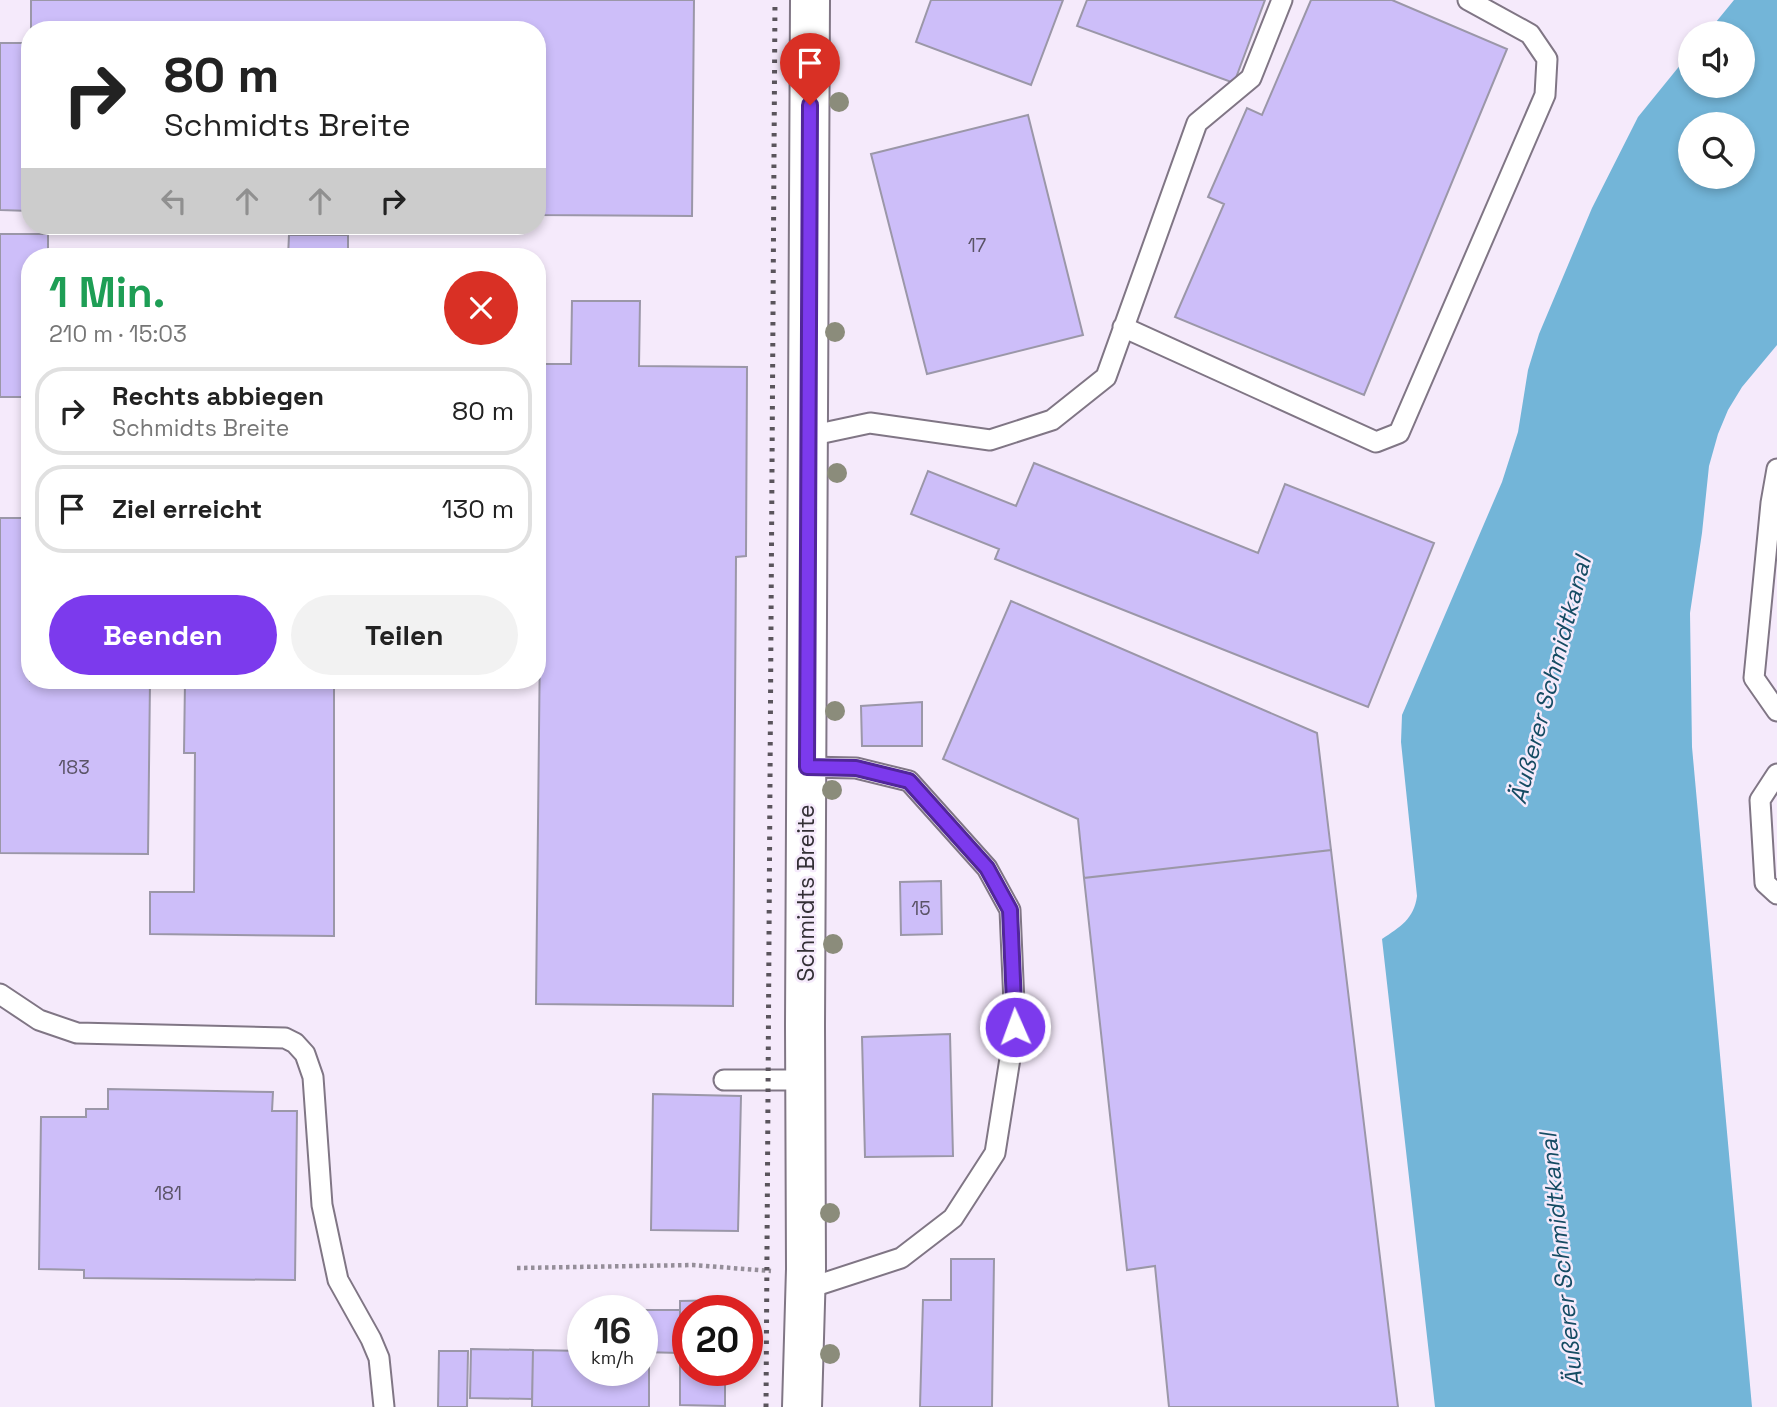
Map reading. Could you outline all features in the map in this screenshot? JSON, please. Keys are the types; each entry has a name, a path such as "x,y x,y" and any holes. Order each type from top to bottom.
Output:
{"main road":[{"name":"Schmidts Breite","path":"802,1407 806,1280 810,0"}],"lane":[{"path":"809,436 870,423 990,440 1052,420 1106,377 1196,123 1251,78 1282,0"},
{"path":"1123,327 1376,442 1399,433 1545,95 1546,59 1530,34 1468,0"},
{"path":"1777,468 1771,503 1754,678 1777,711"},
{"path":"806,1280 901,1258 953,1218 995,1153 1015,1027 1010,910 987,868 909,781 856,768 807,767"},
{"path":"1777,774 1760,800 1765,883 1777,894"},
{"path":"0,994 39,1020 77,1033 285,1038 295,1043 305,1054 313,1077 322,1205 338,1280 379,1358 384,1407"},
{"path":"724,1080 805,1080"}],"path":[{"path":"517,1268 693,1265 767,1271 806,1280"}],"water":[{"name":"Äußerer Schmidtkanal","path":"1734,0 1777,0 1777,345 1742,387 1718,434 1709,466 1690,613 1692,747 1752,1407 1435,1407 1382,939 1409,917 1417,896 1401,742 1402,715 1502,482 1518,432 1528,370 1539,334 1592,208 1638,117 1678,68 1678,98 1755,98 1755,21 1717,21"}],"building":[{"path":"31,0 694,0 692,216 546,215 546,21 31,21"},
{"path":"931,0 1063,0 1031,85 916,42"},
{"path":"1087,0 1265,0 1234,83 1077,26"},
{"path":"1311,0 1392,0 1507,49 1364,395 1175,317 1224,204 1208,197 1247,108 1262,115"},
{"path":"0,43 21,43 21,211 0,210"},
{"path":"1028,115 1083,335 927,374 871,154"},
{"path":"0,234 48,235 48,248 21,248 21,397 0,397"},
{"path":"289,235 348,235 348,248 288,248"},
{"path":"572,301 640,301 639,366 747,367 746,556 736,557 733,1006 536,1004 539,689 546,689 546,364 571,364"},
{"path":"1034,463 1258,553 1285,484 1434,543 1368,707 995,559 999,549 911,514 928,471 1016,506"},
{"path":"0,518 21,518 21,689 150,689 148,854 0,853"},
{"path":"1011,601 1317,733 1331,850 1084,878 1078,819 943,759"},
{"path":"185,689 334,689 334,936 150,934 150,892 194,892 195,753 184,753"},
{"path":"922,702 922,746 862,746 861,706"},
{"path":"1331,850 1398,1407 1169,1407 1155,1266 1127,1270 1084,878"},
{"path":"941,881 942,934 901,935 900,882"},
{"path":"950,1034 953,1156 865,1157 862,1037"},
{"path":"108,1089 273,1092 272,1111 297,1111 295,1280 84,1278 84,1270 39,1269 41,1117 86,1117 86,1109 108,1109"},
{"path":"653,1094 741,1096 738,1231 651,1230"},
{"path":"951,1259 994,1259 992,1407 920,1407 923,1300 951,1300"},
{"path":"658,1310 672,1310 672,1353 658,1352"},
{"path":"471,1349 533,1350 532,1399 470,1398"},
{"path":"533,1350 567,1351 567,1386 649,1386 649,1407 532,1407"},
{"path":"439,1351 468,1351 467,1407 438,1407"},
{"path":"680,1386 725,1386 725,1406 680,1405"}],"railway":[{"path":"766,1407 775,0"}],"route":[{"path":"810,105 807,767 856,768 909,781 987,868 1010,910 1015,1027"}]}
